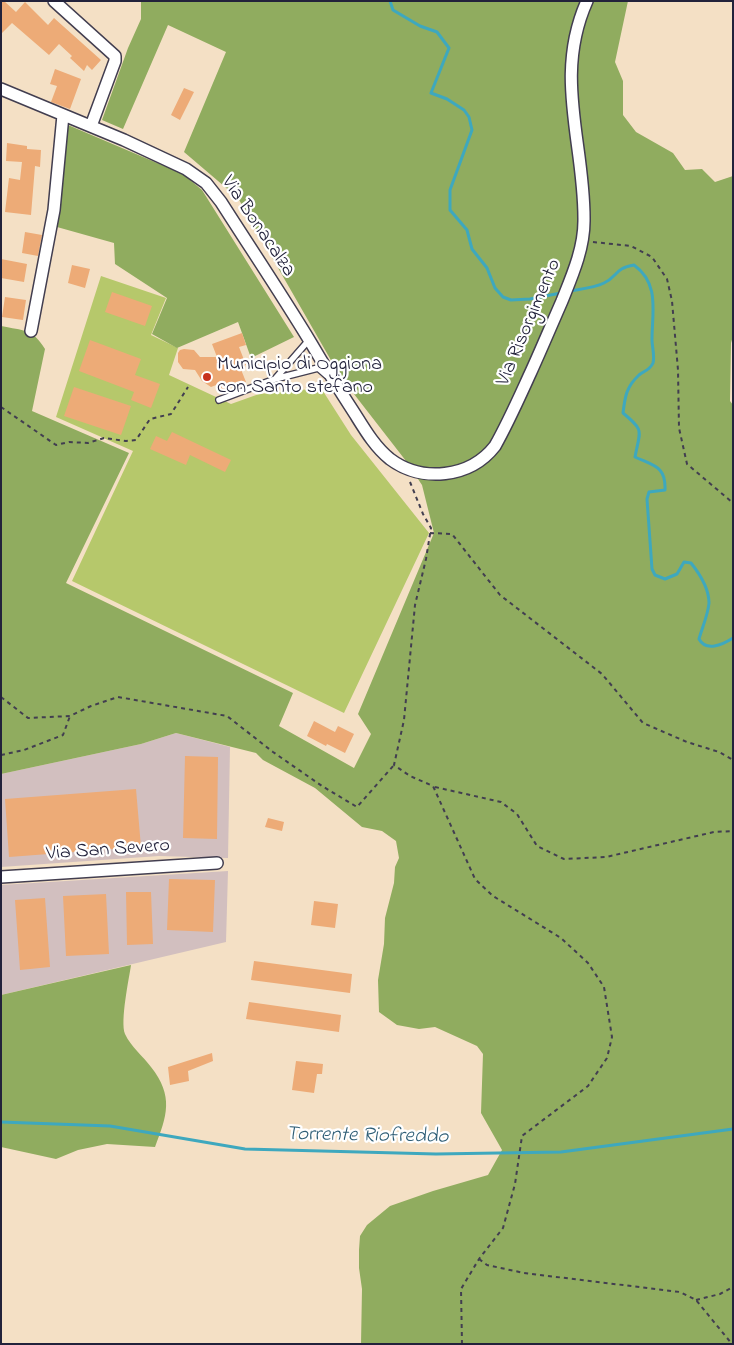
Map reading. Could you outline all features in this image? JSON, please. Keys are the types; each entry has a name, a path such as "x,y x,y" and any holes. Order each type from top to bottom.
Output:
{"street":[{"path":"54,1 114,56 114,61 91,126"},
{"name":"Via Risorgimento","path":"334,381 378,447 388,457 405,468 429,474 444,474 469,467 488,454 501,435 573,274 582,241 584,204 573,111 571,68 573,44 579,21 588,1"},
{"name":"Via Bonacalza","path":"1,89 91,126 186,169 206,183 221,202 334,381"},
{"path":"31,331 54,210 63,114"},
{"name":"Via San Severo","path":"1,877 217,863"}],"lane":[{"path":"275,379 309,340"},
{"path":"219,400 275,379 318,368 334,381"}],"path":[{"path":"582,241 631,246 652,257 666,278 672,301 678,370 679,428 687,464 733,503"},
{"path":"1,407 56,445 69,442 88,443 104,438 126,441 136,440 150,419 171,414 188,387"},
{"path":"1,697 28,718 70,716 91,706 118,697 227,716 273,752 357,807 394,765 404,720 415,605 431,528 412,489 405,468"},
{"path":"430,533 452,534 500,595 602,674 643,723 687,742 719,752 733,760"},
{"path":"1,755 24,750 63,735 70,716"},
{"path":"394,765 410,776 433,786 501,802 517,814 537,846 564,859 606,857 714,832 733,831"},
{"path":"433,786 475,879 494,896 561,938 588,963 604,987 612,1037 608,1058 588,1086 522,1136 515,1184 503,1228 479,1259 461,1289 462,1344"},
{"path":"479,1259 487,1265 524,1273 680,1292 696,1300 732,1344"},
{"path":"696,1300 720,1294 733,1287"}],"shaded area":[{"path":"176,733 230,747 228,858 159,856 1,867 1,774 141,744"},
{"path":"228,871 226,942 1,995 1,885"}],"green space":[{"path":"141,1 628,1 615,62 623,81 623,115 636,132 673,153 685,170 702,169 715,182 733,176 733,336 731,343 730,401 733,405 733,1344 361,1344 362,1289 359,1250 360,1236 367,1225 390,1206 488,1175 502,1150 481,1113 483,1054 477,1046 435,1027 419,1029 397,1025 379,1012 378,980 384,944 385,918 394,883 395,867 399,858 396,841 382,831 362,827 315,788 263,760 256,753 176,733 141,744 1,774 1,326 22,330 31,334 36,337 45,349 32,411 129,453 66,583 293,693 279,726 354,768 371,734 358,714 434,533 422,485 406,461 340,376 238,198 184,152 226,52 168,25 123,129 102,120 128,48 141,19"},
{"path":"68,125 183,174 202,190 294,337 251,358 238,322 177,348 152,334 167,298 115,264 114,243 57,227"},
{"path":"101,276 166,298 151,335 178,348 169,375 231,404 259,394 321,388 351,435 429,533 344,713 72,581 133,451 56,417"},
{"path":"131,965 124,1010 125,1034 130,1043 158,1077 166,1097 165,1116 155,1147 107,1144 78,1150 56,1159 1,1147 1,995"}],"building":[{"path":"1,1 4,1 16,12 25,2 48,25 54,18 101,60 92,70 87,65 84,71 59,44 49,55 12,23 1,34"},
{"path":"55,69 81,79 70,109 51,102 57,86 50,84"},
{"path":"184,88 194,92 180,120 171,115"},
{"path":"7,143 27,146 27,149 41,150 40,167 35,166 31,215 5,212 9,178 20,180 22,162 6,161"},
{"path":"25,232 42,235 38,256 22,253"},
{"path":"1,259 27,264 24,282 1,278"},
{"path":"72,265 90,269 85,288 68,283"},
{"path":"112,292 152,306 145,326 105,312"},
{"path":"5,297 26,300 23,320 2,317"},
{"path":"242,333 246,345 239,347 246,365 240,367 246,382 221,391 219,384 211,387 202,381 195,370 183,369 178,362 178,353 184,349 194,350 200,357 217,357 212,344"},
{"path":"90,340 141,359 135,375 160,384 151,408 131,400 134,392 79,371"},
{"path":"74,387 131,406 121,435 64,416"},
{"path":"172,432 231,460 225,472 190,455 186,465 150,449 156,436 167,441"},
{"path":"314,721 335,732 338,726 354,734 345,753 307,736"},
{"path":"185,756 218,757 217,839 183,838"},
{"path":"136,789 141,847 9,857 5,799"},
{"path":"268,818 284,822 282,831 265,827"},
{"path":"169,879 215,880 213,932 167,930"},
{"path":"126,892 151,892 153,944 127,945"},
{"path":"106,894 109,954 66,956 63,896"},
{"path":"45,898 50,967 20,970 15,900"},
{"path":"314,901 338,904 335,928 311,925"},
{"path":"254,961 352,974 350,993 251,980"},
{"path":"249,1002 341,1015 339,1032 246,1019"},
{"path":"212,1053 213,1061 188,1071 189,1081 170,1085 168,1067"},
{"path":"296,1061 323,1064 322,1074 317,1074 314,1093 292,1090"}],"waterway":[{"path":"390,1 393,10 420,26 437,32 449,48 431,93 447,99 464,110 469,117 472,130 450,190 450,210 467,230 472,249 487,268 495,288 503,297 511,300 530,299 561,293"},
{"path":"570,291 600,285 608,281 623,268 634,265 648,281 653,299 652,340 654,360 650,367 639,375 629,388 623,413 638,428 639,436 635,457 658,468 665,482 665,490 649,492 647,499 652,569 655,575 665,579 677,574 684,562 691,563 703,582 709,598 699,639 706,645 714,646 733,638"},
{"name":"Torrente Riofreddo","path":"1,1122 110,1126 245,1149 436,1154 561,1152 733,1129"}],"place":[{"name":"Municipio di Oggiona con Santo stefano","path":"207,377"}]}
